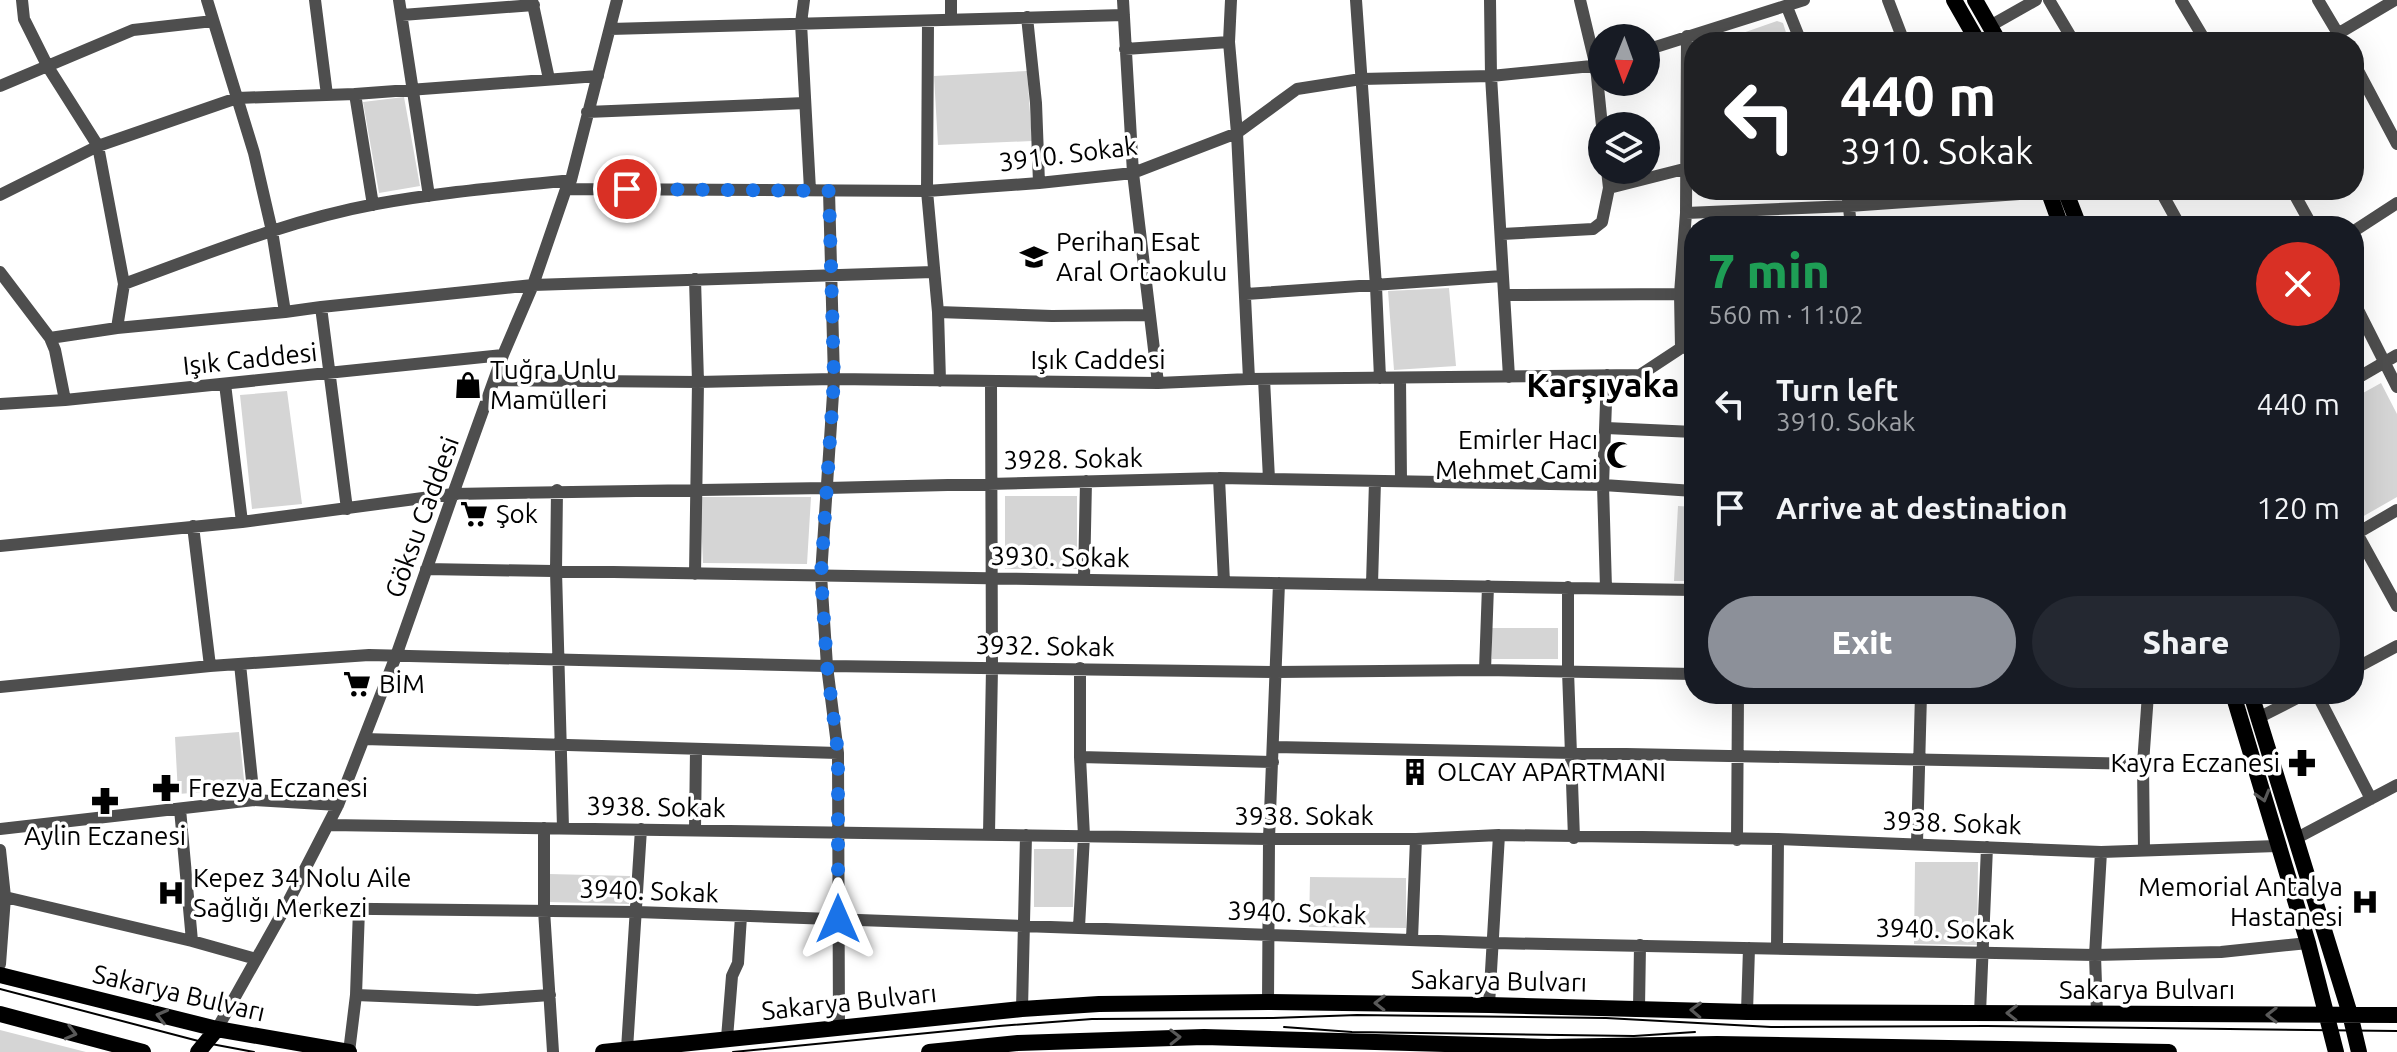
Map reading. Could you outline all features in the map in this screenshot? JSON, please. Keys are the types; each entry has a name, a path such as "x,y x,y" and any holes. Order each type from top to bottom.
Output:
{"main road":[{"path":"1954,0 1972,32"},
{"path":"1975,0 1993,32"},
{"path":"2236,704 2308,943 2336,1052"},
{"path":"2254,704 2359,1052"},
{"name":"Sakarya Bulvarı","path":"0,975 217,1029 349,1052"},
{"name":"Sakarya Bulvarı","path":"603,1052 1022,1009 1099,1004 1268,1002 1747,1012 2397,1015"},
{"path":"0,1014 143,1052"},
{"path":"198,1052 217,1029"},
{"path":"215,1052 217,1029"},
{"path":"929,1052 1018,1043 1097,1046 1204,1037 1346,1046 2169,1052"}],"street":[{"path":"22,0 24,19 48,67 98,146 124,284 117,328"},
{"path":"207,0 254,153 272,231 285,312"},
{"path":"315,0 327,95"},
{"path":"399,0 429,196"},
{"name":"Göksu Caddesi","path":"217,1029 329,825 364,739 503,355 533,285 569,184 617,0"},
{"path":"804,0 801,23 810,190"},
{"path":"951,0 951,20"},
{"path":"1123,0 1133,173 1158,383"},
{"path":"1231,0 1229,42 1237,133 1249,379"},
{"path":"1356,0 1380,378"},
{"path":"1490,0 1491,76 1509,377"},
{"path":"1580,0 1588,28"},
{"path":"1701,32 1804,0"},
{"path":"1888,0 1900,32"},
{"path":"1990,26 2036,0"},
{"path":"2049,0 2068,32"},
{"path":"2181,0 2200,32"},
{"path":"2318,0 2337,32"},
{"path":"2349,32 2395,0"},
{"path":"402,15 533,2 549,79"},
{"path":"1787,7 1797,32"},
{"path":"610,29 1124,15"},
{"path":"1027,17 1036,103 1039,183"},
{"path":"0,86 133,30 213,21"},
{"path":"928,22 927,191 938,312 940,381"},
{"path":"1660,45 1684,37"},
{"path":"1125,49 1229,42"},
{"name":"3910. Sokak","path":"124,284 272,231 373,205 429,196 569,184 927,191 1133,173 1237,133 1297,89 1361,79 1491,76 1588,67"},
{"path":"0,195 98,146 237,98 355,94 598,76"},
{"path":"2364,82 2397,144"},
{"path":"355,94 373,205"},
{"path":"587,112 805,103"},
{"path":"1609,188 1684,169"},
{"path":"1502,234 1593,229 1602,222 1609,184"},
{"path":"829,191 834,379 821,575 827,666 838,753 839,1027"},
{"path":"1685,200 1686,216"},
{"path":"1848,200 1850,216"},
{"path":"1686,213 1849,206 1898,200"},
{"path":"2364,224 2397,203"},
{"path":"0,272 50,338 65,400"},
{"path":"50,338 117,328 533,285 933,272"},
{"path":"1246,294 1502,276"},
{"path":"695,279 698,382 695,574"},
{"path":"1684,284 1680,294 1684,321"},
{"path":"1505,295 1680,294"},
{"path":"321,307 347,509"},
{"path":"938,312 1149,315"},
{"path":"2364,317 2391,358 2397,387"},
{"name":"Işık Caddesi","path":"494,380 698,382 834,379 1158,383 1249,379 1640,375 1684,350"},
{"name":"Işık Caddesi","path":"0,404 503,355"},
{"path":"2364,374 2391,358"},
{"path":"1606,588 1603,485 1607,375"},
{"path":"1400,378 1401,481"},
{"path":"1264,379 1269,479"},
{"path":"989,834 991,381"},
{"path":"225,384 242,522"},
{"path":"1606,428 1684,432"},
{"path":"1219,478 1224,582"},
{"name":"3928. Sokak","path":"0,546 242,522 453,494 557,490 827,488 1219,478 1603,485 1684,490"},
{"path":"1084,579 1086,481"},
{"path":"1372,584 1375,481"},
{"path":"557,490 556,571 563,828"},
{"path":"2364,527 2397,510"},
{"path":"193,526 210,666"},
{"path":"2364,548 2397,606"},
{"name":"3930. Sokak","path":"426,569 1684,590"},
{"path":"1268,1002 1269,839 1279,583"},
{"path":"1485,670 1488,586"},
{"path":"1568,587 1574,838"},
{"path":"2364,664 2397,646"},
{"name":"3932. Sokak","path":"0,687 334,656 1277,672 1485,670 1684,674"},
{"path":"240,664 254,800"},
{"path":"1079,927 1084,836 1080,668"},
{"path":"1737,840 1738,704"},
{"path":"1917,843 1921,704"},
{"path":"2144,850 2143,764 2147,704"},
{"path":"2258,718 2285,704"},
{"path":"2322,704 2371,799"},
{"path":"364,739 838,753"},
{"path":"1274,747 2143,764"},
{"path":"695,830 696,749"},
{"path":"1080,757 1273,762"},
{"path":"2295,839 2397,785"},
{"path":"0,829 254,800 338,805"},
{"path":"180,809 192,941"},
{"name":"3938. Sokak","path":"329,825 1269,839 1416,839 1499,835 1778,839 2101,852 2277,846"},
{"path":"544,828 544,910 553,1052"},
{"path":"627,1049 641,829"},
{"path":"1022,1009 1026,835"},
{"path":"1489,1005 1499,835"},
{"path":"1412,939 1416,839"},
{"path":"1777,947 1778,839"},
{"path":"1980,1013 1987,847"},
{"path":"0,850 5,897 0,964"},
{"path":"2097,1014 2095,955 2101,852"},
{"path":"5,897 256,959"},
{"name":"3940. Sokak","path":"285,908 637,912 1494,943 2095,955 2221,952 2308,943"},
{"path":"349,1052 356,995 359,909"},
{"path":"727,1038 741,916"},
{"path":"1639,1008 1640,945"},
{"path":"1747,1012 1749,948"},
{"path":"356,995 477,1000 550,995"}],"shaded area":[{"path":"1777,21 1783,23 1786,32 1746,32"},
{"path":"1027,71 1032,141 938,145 934,76"},
{"path":"404,97 420,186 379,193 363,102"},
{"path":"1449,288 1456,366 1394,370 1388,291"},
{"path":"2381,383 2397,414 2397,497 2364,516 2364,392"},
{"path":"287,391 302,504 252,509 240,395"},
{"path":"1005,496 1077,496 1077,569 1005,569"},
{"path":"700,497 811,497 807,564 703,563"},
{"path":"1678,506 1684,506 1684,581 1674,581"},
{"path":"1492,628 1558,628 1558,659 1492,659"},
{"path":"239,732 245,789 178,794 175,737"},
{"path":"1034,849 1074,849 1073,907 1034,907"},
{"path":"1915,862 1978,862 1977,945 1914,944"},
{"path":"549,874 630,876 629,904 548,902"},
{"path":"1310,877 1406,878 1406,928 1309,927"},
{"path":"0,1030 86,1052 0,1052"}],"tram line":[{"path":"0,989 206,1043 254,1052"},
{"path":"733,1052 1092,1019 1357,1015 1606,1018 1771,1027 2397,1031"},
{"path":"1284,1027 1352,1032 1634,1036 1695,1032"}],"place":[{"name":"Perihan Esat Aral Ortaokulu","path":"1034,257"},
{"name":"Tuğra Unlu Mamülleri","path":"468,385"},
{"name":"Emirler Hacı Mehmet Cami","path":"1620,455"},
{"name":"Şok","path":"474,514"},
{"name":"BİM","path":"357,684"},
{"name":"Kayra Eczanesi","path":"2302,763"},
{"name":"OLCAY APARTMANI","path":"1415,772"},
{"name":"Frezya Eczanesi","path":"166,788"},
{"name":"Aylin Eczanesi","path":"105,801"},
{"name":"Kepez 34 Nolu Aile Sağlığı Merkezi","path":"171,893"},
{"name":"Memorial Antalya Hastanesi","path":"2365,902"}],"district":[{"name":"Karşıyaka","path":"1603,385"}],"route":[{"path":"627,189 829,191 834,379 821,575 827,666 838,753 838,919"}]}
